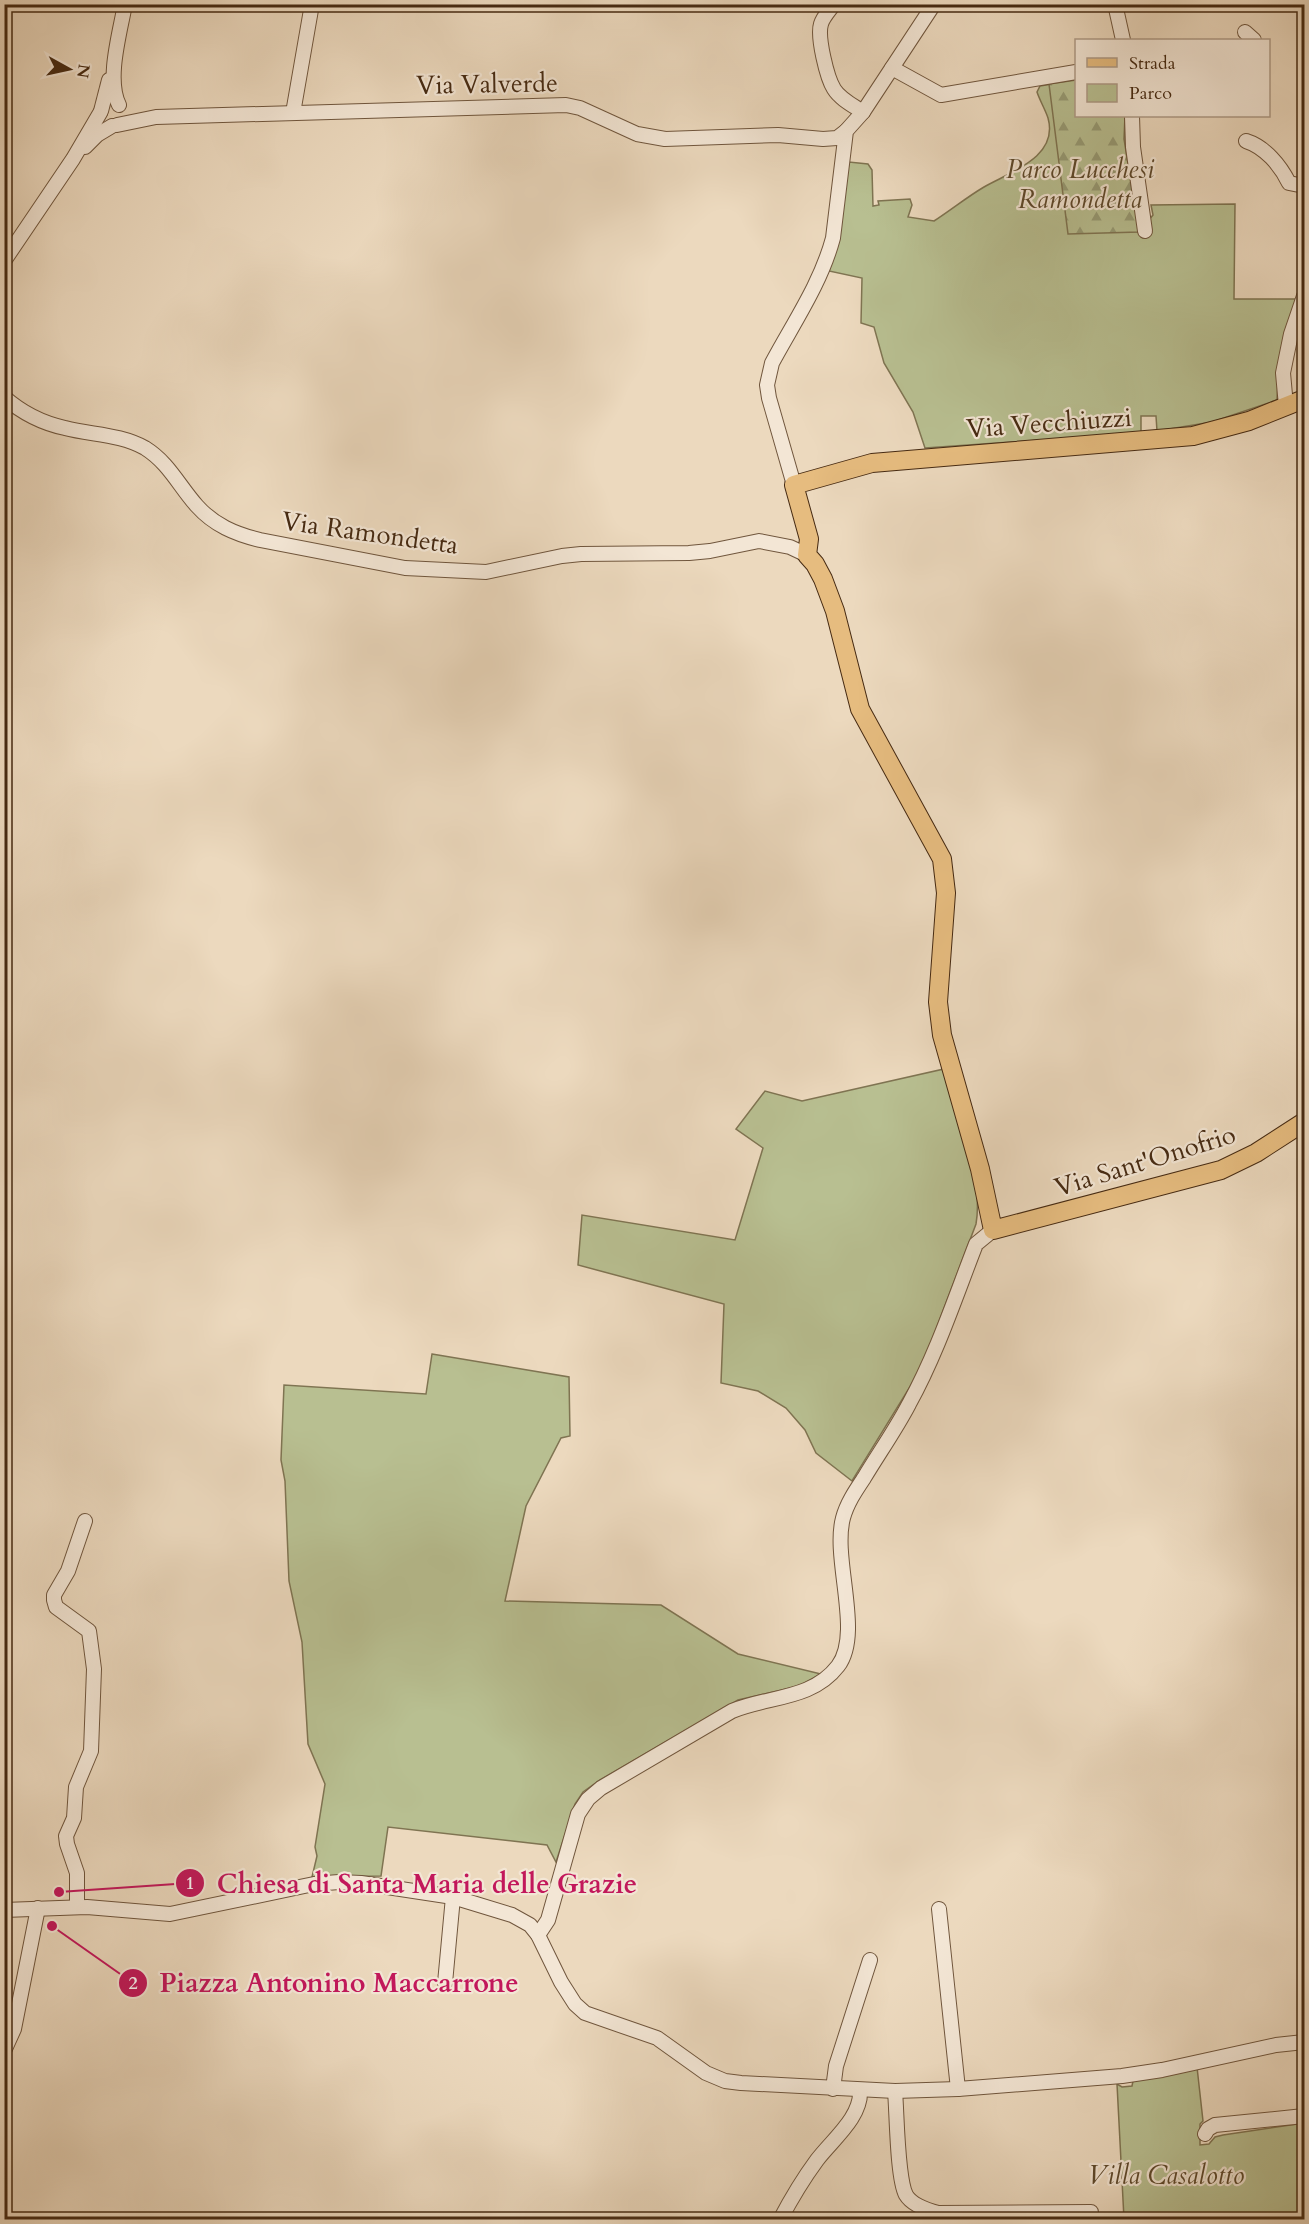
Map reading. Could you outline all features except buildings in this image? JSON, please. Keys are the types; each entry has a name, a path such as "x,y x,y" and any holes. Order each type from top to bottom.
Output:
{"main road":[{"name":"Via Vecchiuzzi","path":"794,485 872,463 1193,436 1226,429 1305,399"},
{"path":"794,485 809,539 807,555 823,579 835,611 860,710 942,859 945,893 938,1002 942,1035 980,1169 993,1230"},
{"name":"Via Sant'Onofrio","path":"993,1230 1221,1170 1256,1153 1305,1122"}],"street":[{"path":"73,159 97,135 123,118 114,90 116,57 125,4"},
{"path":"293,113 312,4"},
{"path":"834,4 824,16 820,27 820,38 829,78 834,90 843,99 864,112"},
{"path":"794,485 769,398 768,375 772,363 829,254 846,131 864,112 934,4"},
{"path":"1115,4 1123,39"},
{"path":"116,57 100,112 105,124 115,125 156,117"},
{"path":"892,68 941,95 1075,72"},
{"path":"4,261 73,159 103,107 111,103 135,114 156,117"},
{"name":"Via Valverde","path":"156,117 566,105 580,108 637,134 665,139 778,135 823,139 837,138 846,131"},
{"path":"1132,117 1133,147 1145,231"},
{"path":"1246,141 1259,145 1284,172 1289,183 1305,186"},
{"path":"1286,406 1282,373 1291,334 1305,296"},
{"name":"Via Ramondetta","path":"4,398 18,410 49,424 104,434 144,448 170,469 196,505 208,517 237,535 260,540 405,568 486,572 562,556 689,553 759,541 790,547 807,555"},
{"path":"538,1935 548,1920 578,1814 588,1799 601,1788 732,1711 748,1704 807,1691 826,1679 840,1663 846,1646 848,1627 840,1543 843,1516 909,1406 925,1374 976,1244 993,1230"},
{"path":"77,1907 77,1873 66,1836 74,1818 76,1787 91,1751 94,1669 89,1631 56,1607 54,1595 68,1572 85,1521"},
{"path":"4,1910 77,1907 170,1914 314,1884 339,1882 361,1883 453,1897 512,1915 530,1925 538,1935 561,1983 575,2004 585,2013 657,2038 706,2073 725,2081 860,2090 958,2089 1122,2076 1162,2070 1276,2045 1305,2042"},
{"path":"445,1983 453,1897"},
{"path":"4,2051 15,2029 38,1908"},
{"path":"939,1909 958,2089"},
{"path":"833,2089 836,2066 870,1960"},
{"path":"780,2220 795,2192 817,2160 853,2114 861,2097 860,2090"},
{"path":"895,2091 901,2178 906,2195 915,2204 938,2213 1091,2212"},
{"path":"1205,2134 1208,2128 1215,2125 1305,2116"}],"green space":[{"name":"Parco Lucchesi Ramondetta","path":"1075,80 1075,117 1125,117 1124,139 1139,232 1153,215 1151,205 1235,204 1234,299 1296,299 1278,376 1277,400 1212,422 1157,431 1156,416 1141,416 1141,433 925,448 913,412 884,363 874,327 861,323 862,278 829,271 838,242 849,162 868,164 872,170 873,206 879,205 878,201 910,199 912,205 908,217 934,221 978,191 1030,162 1039,153 1046,143 1049,132 1048,118 1037,92 1040,86"},
{"name":"Parco Lucchesi Ramondetta","path":"1075,80 1075,117 1125,117 1124,139 1139,232 1068,234 1049,84"},
{"path":"944,1069 973,1167 977,1206 976,1224 921,1369 852,1481 816,1453 805,1430 786,1408 758,1391 721,1383 724,1304 578,1265 582,1215 735,1240 763,1148 736,1129 765,1091 802,1101"},
{"path":"432,1354 569,1377 570,1436 561,1438 526,1506 505,1601 661,1605 738,1654 821,1674 799,1686 738,1700 583,1792 575,1804 556,1862 547,1845 388,1827 381,1876 312,1877 317,1856 315,1847 325,1784 308,1744 302,1642 289,1581 285,1481 281,1460 284,1385 426,1394"},
{"name":"Villa Casalotto","path":"1197,2067 1203,2121 1200,2124 1200,2145 1209,2144 1215,2137 1223,2135 1304,2123 1304,2219 1124,2219 1117,2084 1122,2087 1132,2086 1133,2081"}],"place":[{"name":"Chiesa di Santa Maria delle Grazie","path":"59,1892"},
{"name":"Piazza Antonino Maccarrone","path":"52,1926"}]}
